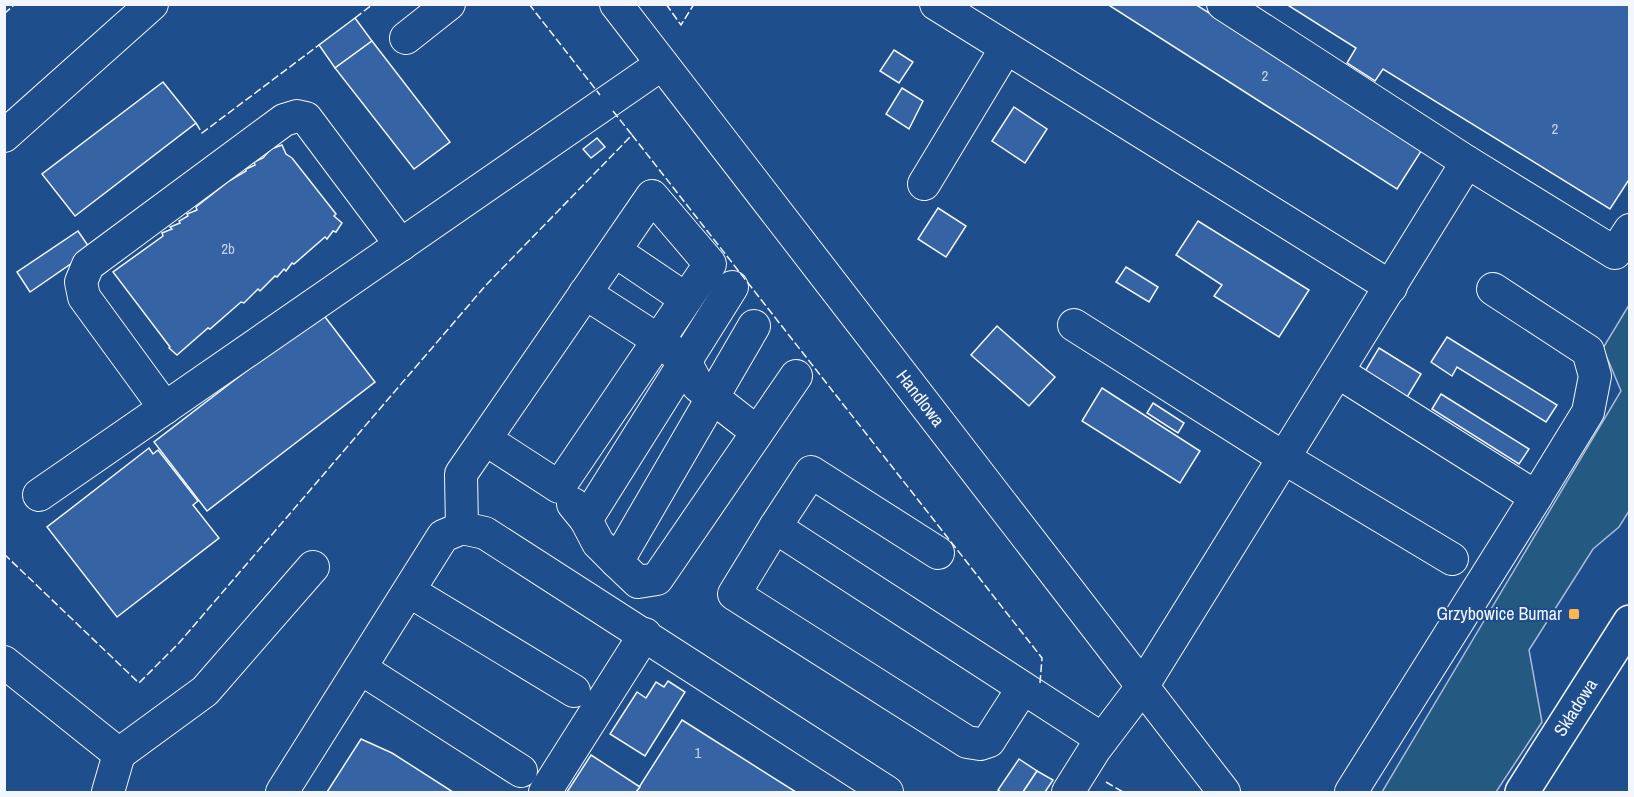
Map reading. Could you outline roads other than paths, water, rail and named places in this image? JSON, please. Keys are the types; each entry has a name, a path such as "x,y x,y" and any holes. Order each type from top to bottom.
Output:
{"main road":[{"name":"Składowa","path":"1522,792 1629,622"}],"street":[{"path":"4,136 152,4"},
{"path":"406,38 449,4"},
{"name":"Handlowa","path":"616,4 1224,792"},
{"path":"936,4 1391,287"},
{"path":"1223,4 1467,162 1615,253 1629,230"},
{"path":"924,184 1006,48"},
{"path":"39,495 662,64"},
{"path":"165,408 84,297 81,282 88,265 284,120 297,116 306,118 401,245"},
{"path":"1068,792 1102,739 1142,687 1467,162"},
{"path":"462,528 461,474 652,196 710,264 559,487"},
{"path":"615,251 686,299"},
{"path":"586,520 732,287"},
{"path":"1351,792 1587,412 1595,376 1588,351 1493,289"},
{"path":"585,293 658,340 685,361 698,387 757,432"},
{"path":"1074,325 1284,458 1452,559"},
{"path":"617,562 754,326"},
{"path":"1338,372 1536,497"},
{"path":"485,439 559,487 586,520 598,543 638,582 657,579 796,376"},
{"path":"938,553 811,472 734,594 967,742 980,744 989,741 1023,688"},
{"path":"775,527 1102,739"},
{"path":"282,792 444,536 462,528 485,533 887,792"},
{"path":"108,792 119,754 205,691 313,567"},
{"path":"409,591 574,691"},
{"path":"545,792 645,634"},
{"path":"4,662 119,754"},
{"path":"360,668 521,771"}],"place":[{"name":"Grzybowice Bumar","path":"1574,614"}]}
